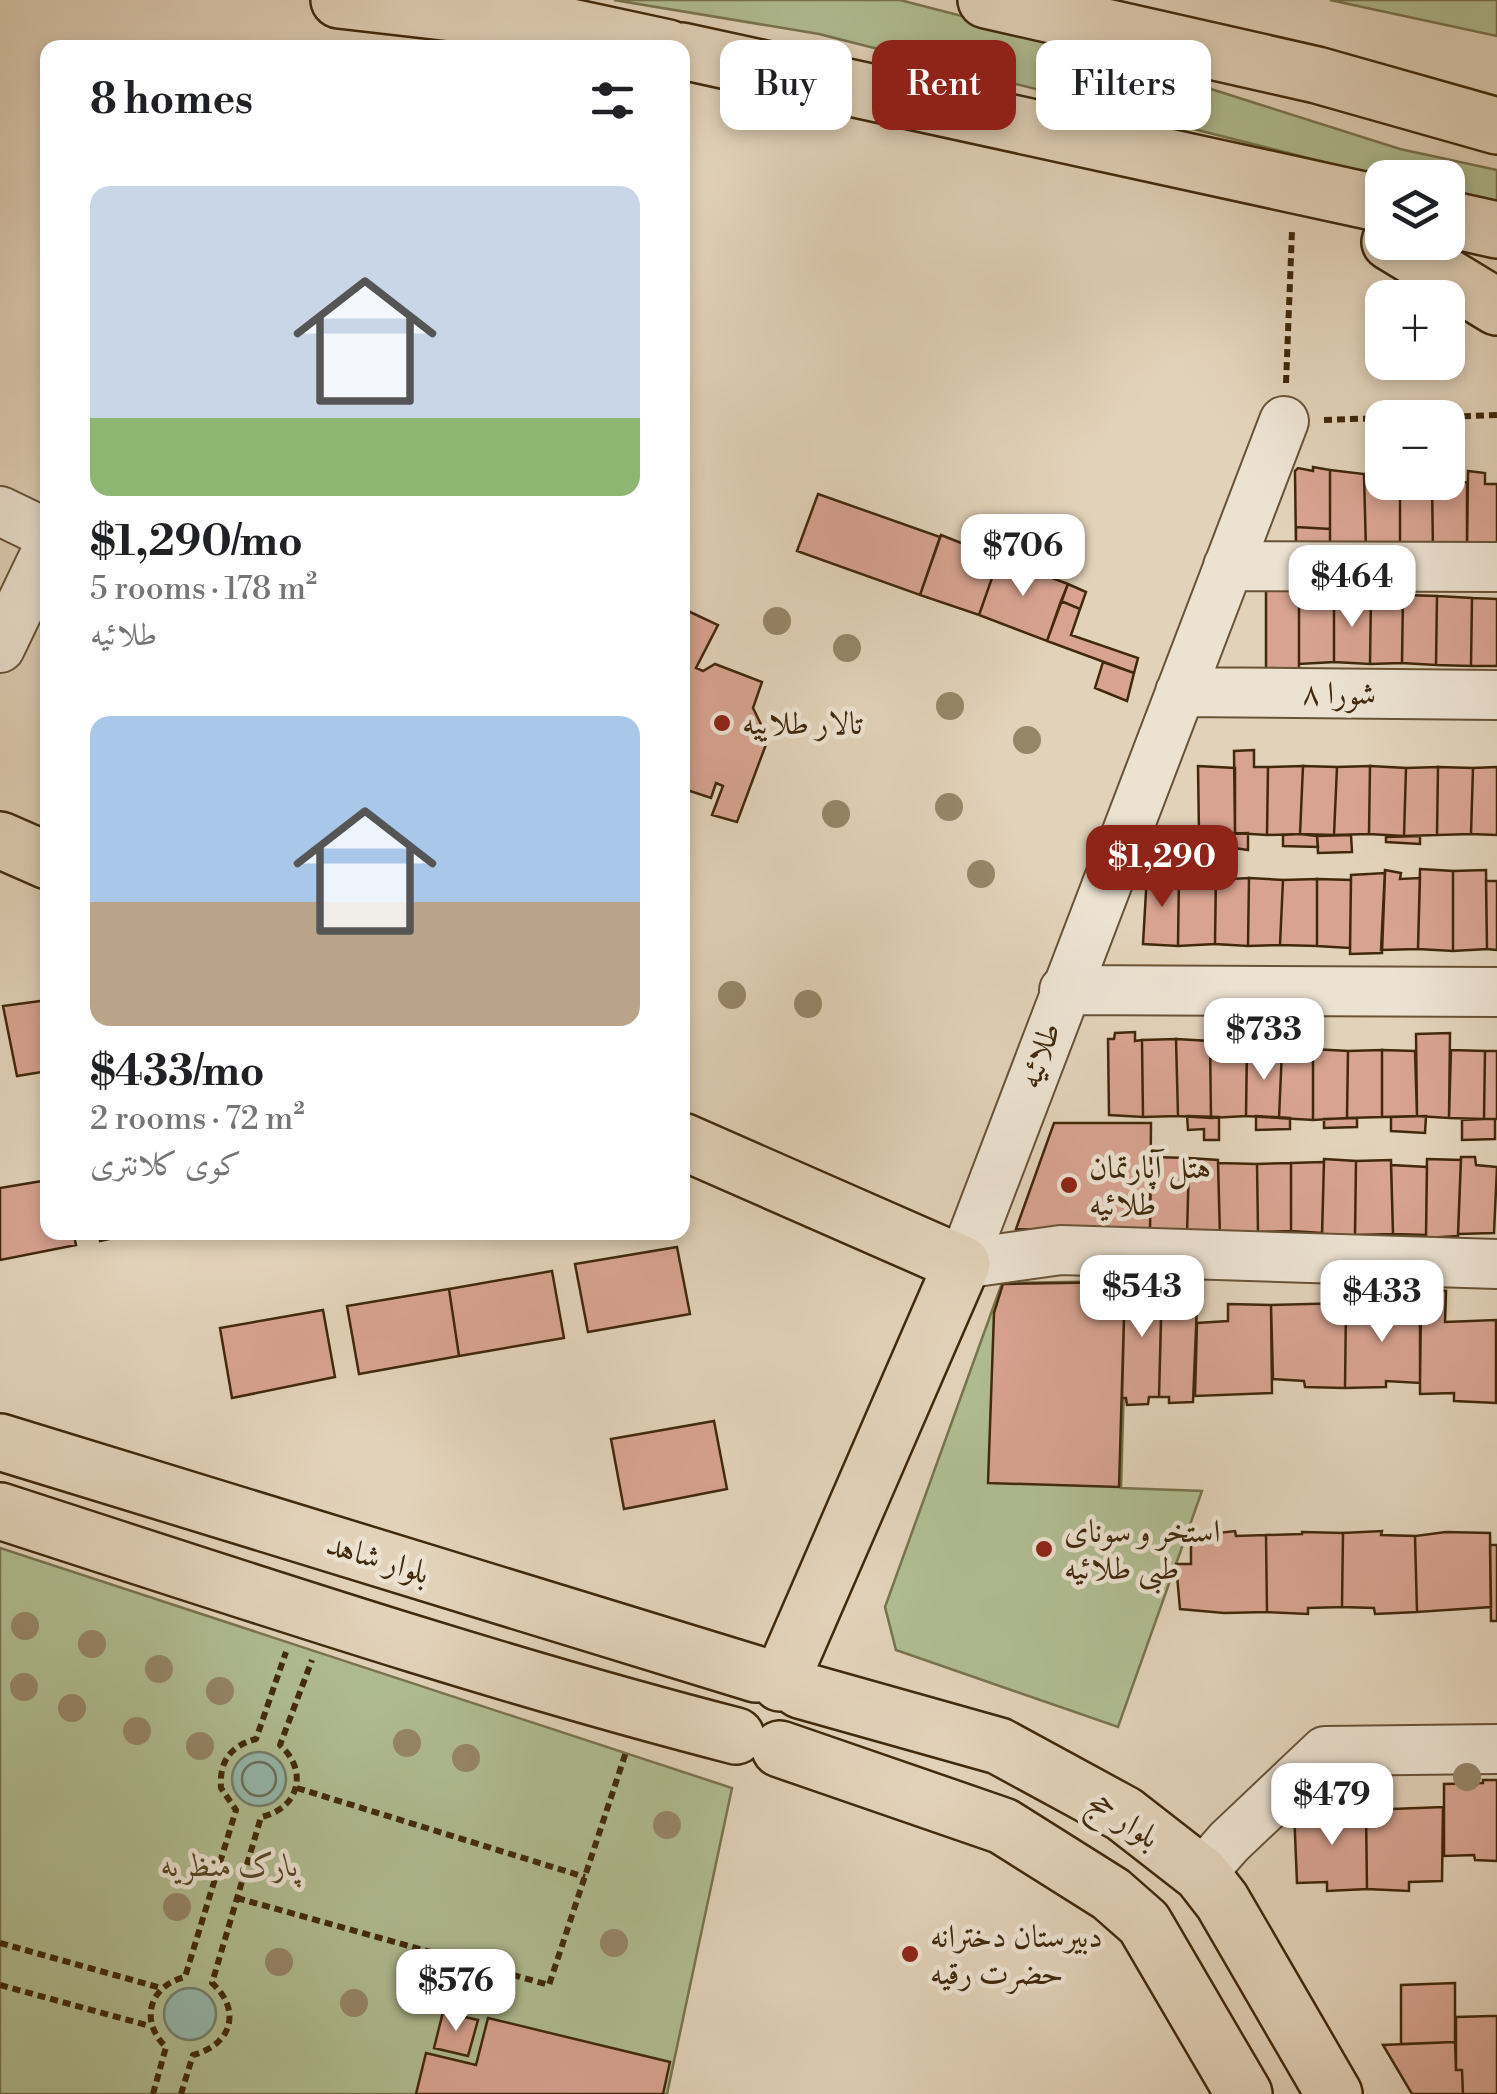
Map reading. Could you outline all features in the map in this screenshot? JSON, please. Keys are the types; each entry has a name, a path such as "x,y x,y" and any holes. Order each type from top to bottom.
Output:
{"main road":[{"path":"339,0 566,26 631,40"},
{"path":"986,0 1317,74 1497,126"},
{"path":"690,52 1365,200"},
{"path":"1317,74 1497,96"},
{"path":"1294,184 1365,228"},
{"path":"1465,223 1497,230"},
{"path":"1419,260 1497,308"},
{"path":"0,840 40,857"},
{"path":"690,1145 962,1264"},
{"name":"طلائیه","path":"779,1682 962,1264"},
{"name":"بلوار شاهد","path":"0,1442 779,1682"},
{"path":"0,1511 314,1612 758,1743 1002,1826 1111,1894 1144,1923 1244,2094"},
{"path":"758,1743 799,1736 804,1724 806,1713 779,1682"},
{"name":"بلوار حج","path":"779,1682 999,1746 1124,1814 1201,1874 1222,1901 1334,2094"}],"street":[{"name":"طلائیه","path":"962,1264 1284,421"},
{"path":"0,511 40,530"},
{"path":"0,648 40,565"},
{"path":"1228,566 1497,567"},
{"name":"شورا ۸","path":"1180,692 1497,695"},
{"path":"1064,990 1497,992"},
{"path":"962,1264 1062,1250 1497,1264"},
{"path":"1201,1874 1325,1750 1497,1748"}],"path":[{"path":"1294,184 1284,421 1365,419"},
{"path":"1465,416 1497,415"},
{"path":"182,2094 193,2054 216,2046 229,2026 228,2002 212,1982 261,1817 284,1808 297,1788 296,1764 280,1745 314,1612"},
{"path":"154,2094 166,2047 150,2026 149,2012 160,1988 184,1976 236,1810 221,1788 224,1762 231,1750 256,1739 314,1612"},
{"path":"237,1898 549,1985 640,1711"},
{"path":"297,1788 585,1877"},
{"path":"0,1943 160,1988"},
{"path":"0,1986 150,2026"}],"green space":[{"path":"614,0 900,0 1054,40 1036,40 1036,89 1016,84 1016,40 872,40 872,47 819,34"},
{"path":"1330,0 1497,0 1497,36"},
{"path":"1211,89 1400,149 1451,160 1365,160 1365,172 1198,130 1211,130"},
{"path":"1465,163 1497,170 1497,207 1465,199"},
{"name":"استخر و سونای طبی طلائیه","path":"1127,1281 1121,1488 1202,1491 1118,1727 896,1650 885,1607 1002,1283"},
{"name":"پارک منظریه","path":"0,1548 732,1788 667,2094 0,2094"}],"water":[{"path":"259,1752 278,1760 286,1779 278,1798 259,1806 240,1798 232,1779 240,1760"},
{"path":"190,1988 208,1996 216,2014 208,2032 190,2040 172,2032 164,2014 172,1996"}],"building":[{"path":"1313,467 1330,470 1330,549 1296,550 1295,471 1313,471"},
{"path":"1330,470 1364,474 1366,551 1330,552"},
{"path":"1468,471 1485,473 1485,484 1497,484 1497,552 1467,550"},
{"path":"1364,474 1365,500 1400,500 1400,552 1366,551"},
{"path":"1467,482 1467,550 1433,551 1432,500 1465,500"},
{"path":"818,494 940,537 920,595 797,551"},
{"path":"1400,500 1432,500 1433,551 1400,552"},
{"path":"1296,527 1330,529 1330,549 1296,550"},
{"path":"941,535 999,558 979,615 920,595"},
{"path":"999,558 1068,584 1047,641 979,615"},
{"path":"1266,580 1299,582 1299,669 1266,668"},
{"path":"1068,584 1086,592 1080,609 1061,601"},
{"path":"1403,595 1402,663 1370,664 1371,596"},
{"path":"1403,595 1437,596 1436,665 1402,663"},
{"path":"1371,596 1370,664 1334,662 1334,597"},
{"path":"1437,596 1472,598 1471,666 1436,665"},
{"path":"1334,597 1334,662 1299,664 1299,599"},
{"path":"1472,598 1497,599 1497,666 1471,666"},
{"path":"1061,601 1080,609 1071,635 1138,658 1134,673 1047,641"},
{"name":"تالار طلاییه","path":"690,612 718,625 696,668 703,671 715,664 762,682 753,708 768,739 737,822 712,815 723,786 716,783 711,798 690,791"},
{"path":"1103,662 1134,673 1127,701 1095,688"},
{"path":"1254,750 1254,767 1268,767 1267,835 1235,833 1234,751"},
{"path":"1198,766 1235,768 1235,833 1199,834"},
{"path":"1303,766 1300,834 1267,835 1268,767"},
{"path":"1303,766 1337,767 1334,835 1300,834"},
{"path":"1370,766 1406,768 1404,836 1369,834"},
{"path":"1370,766 1369,834 1334,835 1337,767"},
{"path":"1438,767 1437,835 1404,836 1406,768"},
{"path":"1438,767 1473,768 1471,834 1437,835"},
{"path":"1497,767 1497,835 1471,834 1473,768"},
{"path":"1248,833 1248,850 1214,845 1213,834"},
{"path":"1183,835 1194,835 1194,855 1182,855"},
{"path":"1283,835 1317,836 1318,847 1283,846"},
{"path":"1351,835 1352,852 1318,853 1317,836"},
{"path":"1420,836 1420,844 1386,842 1386,837"},
{"path":"1230,867 1231,879 1249,878 1248,946 1215,944 1216,868"},
{"path":"1420,869 1453,871 1453,951 1418,949"},
{"path":"1385,870 1401,873 1400,879 1420,878 1418,949 1381,950"},
{"path":"1486,870 1487,949 1453,951 1453,871"},
{"path":"1179,872 1216,874 1215,944 1178,946"},
{"path":"1179,872 1178,946 1143,944 1147,874"},
{"path":"1385,873 1382,953 1350,954 1351,875"},
{"path":"1249,878 1283,880 1280,945 1248,946"},
{"path":"1317,879 1351,880 1350,948 1317,946"},
{"path":"1317,879 1317,946 1280,945 1283,880"},
{"path":"1486,881 1497,881 1497,950 1487,949"},
{"path":"40,1001 40,1072 17,1076 3,1006"},
{"path":"1135,1032 1135,1041 1142,1040 1143,1117 1109,1115 1108,1039 1114,1039 1115,1033"},
{"path":"1450,1033 1449,1118 1417,1116 1416,1034"},
{"path":"1176,1039 1210,1041 1211,1118 1178,1116"},
{"path":"1176,1039 1178,1116 1143,1117 1142,1040"},
{"path":"1247,1040 1246,1116 1211,1118 1210,1041"},
{"path":"1247,1048 1282,1050 1279,1118 1246,1116"},
{"path":"1313,1049 1348,1051 1347,1118 1313,1120"},
{"path":"1313,1049 1313,1120 1279,1118 1282,1050"},
{"path":"1382,1050 1415,1051 1417,1116 1382,1117"},
{"path":"1382,1050 1382,1117 1347,1118 1348,1051"},
{"path":"1451,1050 1485,1051 1484,1119 1449,1118"},
{"path":"1485,1051 1497,1051 1497,1119 1484,1119"},
{"path":"1187,1116 1219,1117 1219,1140 1204,1140 1204,1129 1188,1130"},
{"path":"1256,1116 1290,1118 1290,1129 1256,1130"},
{"path":"1426,1116 1425,1133 1391,1131 1391,1117"},
{"path":"1357,1118 1357,1127 1324,1128 1324,1119"},
{"path":"1495,1119 1495,1139 1462,1140 1462,1120"},
{"path":"1054,1123 1151,1123 1150,1231 1016,1229"},
{"path":"1151,1157 1189,1158 1187,1235 1150,1236"},
{"path":"1461,1157 1475,1157 1476,1165 1497,1167 1494,1233 1458,1234"},
{"path":"1189,1158 1218,1160 1220,1237 1187,1235"},
{"path":"1324,1159 1356,1161 1355,1237 1322,1239"},
{"path":"1427,1159 1461,1160 1458,1236 1426,1238"},
{"path":"1391,1160 1393,1234 1355,1235 1356,1161"},
{"path":"1324,1162 1322,1233 1291,1231 1291,1163"},
{"path":"1218,1163 1257,1164 1258,1232 1220,1237"},
{"path":"1291,1163 1291,1231 1258,1232 1257,1164"},
{"path":"1391,1165 1427,1167 1426,1235 1393,1234"},
{"path":"40,1181 40,1240 75,1240 76,1245 0,1260 0,1188"},
{"path":"677,1247 690,1314 588,1332 575,1264"},
{"path":"552,1271 564,1338 459,1356 449,1289"},
{"path":"1162,1278 1159,1397 1149,1397 1148,1404 1127,1405 1126,1398 1122,1398 1125,1280"},
{"path":"1174,1278 1198,1280 1193,1402 1169,1403 1169,1397 1159,1397 1162,1284 1174,1284"},
{"path":"1125,1282 1119,1487 988,1483 994,1313 1003,1284"},
{"path":"449,1289 459,1356 359,1374 347,1306"},
{"path":"1420,1289 1446,1291 1445,1322 1496,1320 1496,1403 1454,1401 1454,1393 1420,1394"},
{"path":"1346,1303 1345,1388 1305,1387 1304,1381 1273,1379 1271,1305"},
{"path":"1346,1303 1421,1306 1420,1383 1386,1381 1386,1387 1345,1388"},
{"path":"1228,1304 1271,1305 1272,1393 1195,1396 1197,1323 1228,1321"},
{"path":"323,1310 335,1377 232,1398 220,1328"},
{"path":"714,1421 727,1489 624,1509 611,1439"},
{"path":"1235,1531 1236,1536 1266,1535 1267,1612 1180,1609 1176,1564 1191,1564 1191,1536"},
{"path":"1382,1531 1381,1535 1415,1536 1417,1612 1375,1614 1374,1608 1342,1607 1343,1533"},
{"path":"1343,1533 1342,1607 1308,1608 1308,1614 1267,1612 1266,1535"},
{"path":"1490,1533 1491,1607 1417,1612 1415,1536"},
{"path":"1490,1545 1497,1545 1497,1621 1491,1621"},
{"path":"1497,1780 1497,1861 1475,1860 1474,1855 1444,1856 1444,1784"},
{"path":"1443,1807 1442,1881 1409,1882 1409,1891 1367,1889 1366,1810"},
{"path":"1294,1810 1366,1810 1367,1889 1327,1891 1327,1882 1297,1883"},
{"path":"1455,1983 1455,2042 1401,2044 1401,1985"},
{"path":"443,2012 478,2020 468,2056 434,2048"},
{"path":"1497,2016 1497,2094 1463,2094 1462,2070 1456,2070 1456,2017"},
{"path":"488,2018 670,2062 663,2094 416,2094 426,2053 476,2065"},
{"path":"1455,2042 1456,2070 1462,2070 1463,2094 1412,2094 1383,2045"}],"place":[{"name":"تالار طلاییه","path":"722,723"},
{"name":"هتل آپارتمان طلائیه","path":"1069,1185"},
{"name":"استخر و سونای طبی طلائیه","path":"1044,1549"},
{"name":"دبیرستان دخترانه حضرت رقیه","path":"910,1954"}]}
